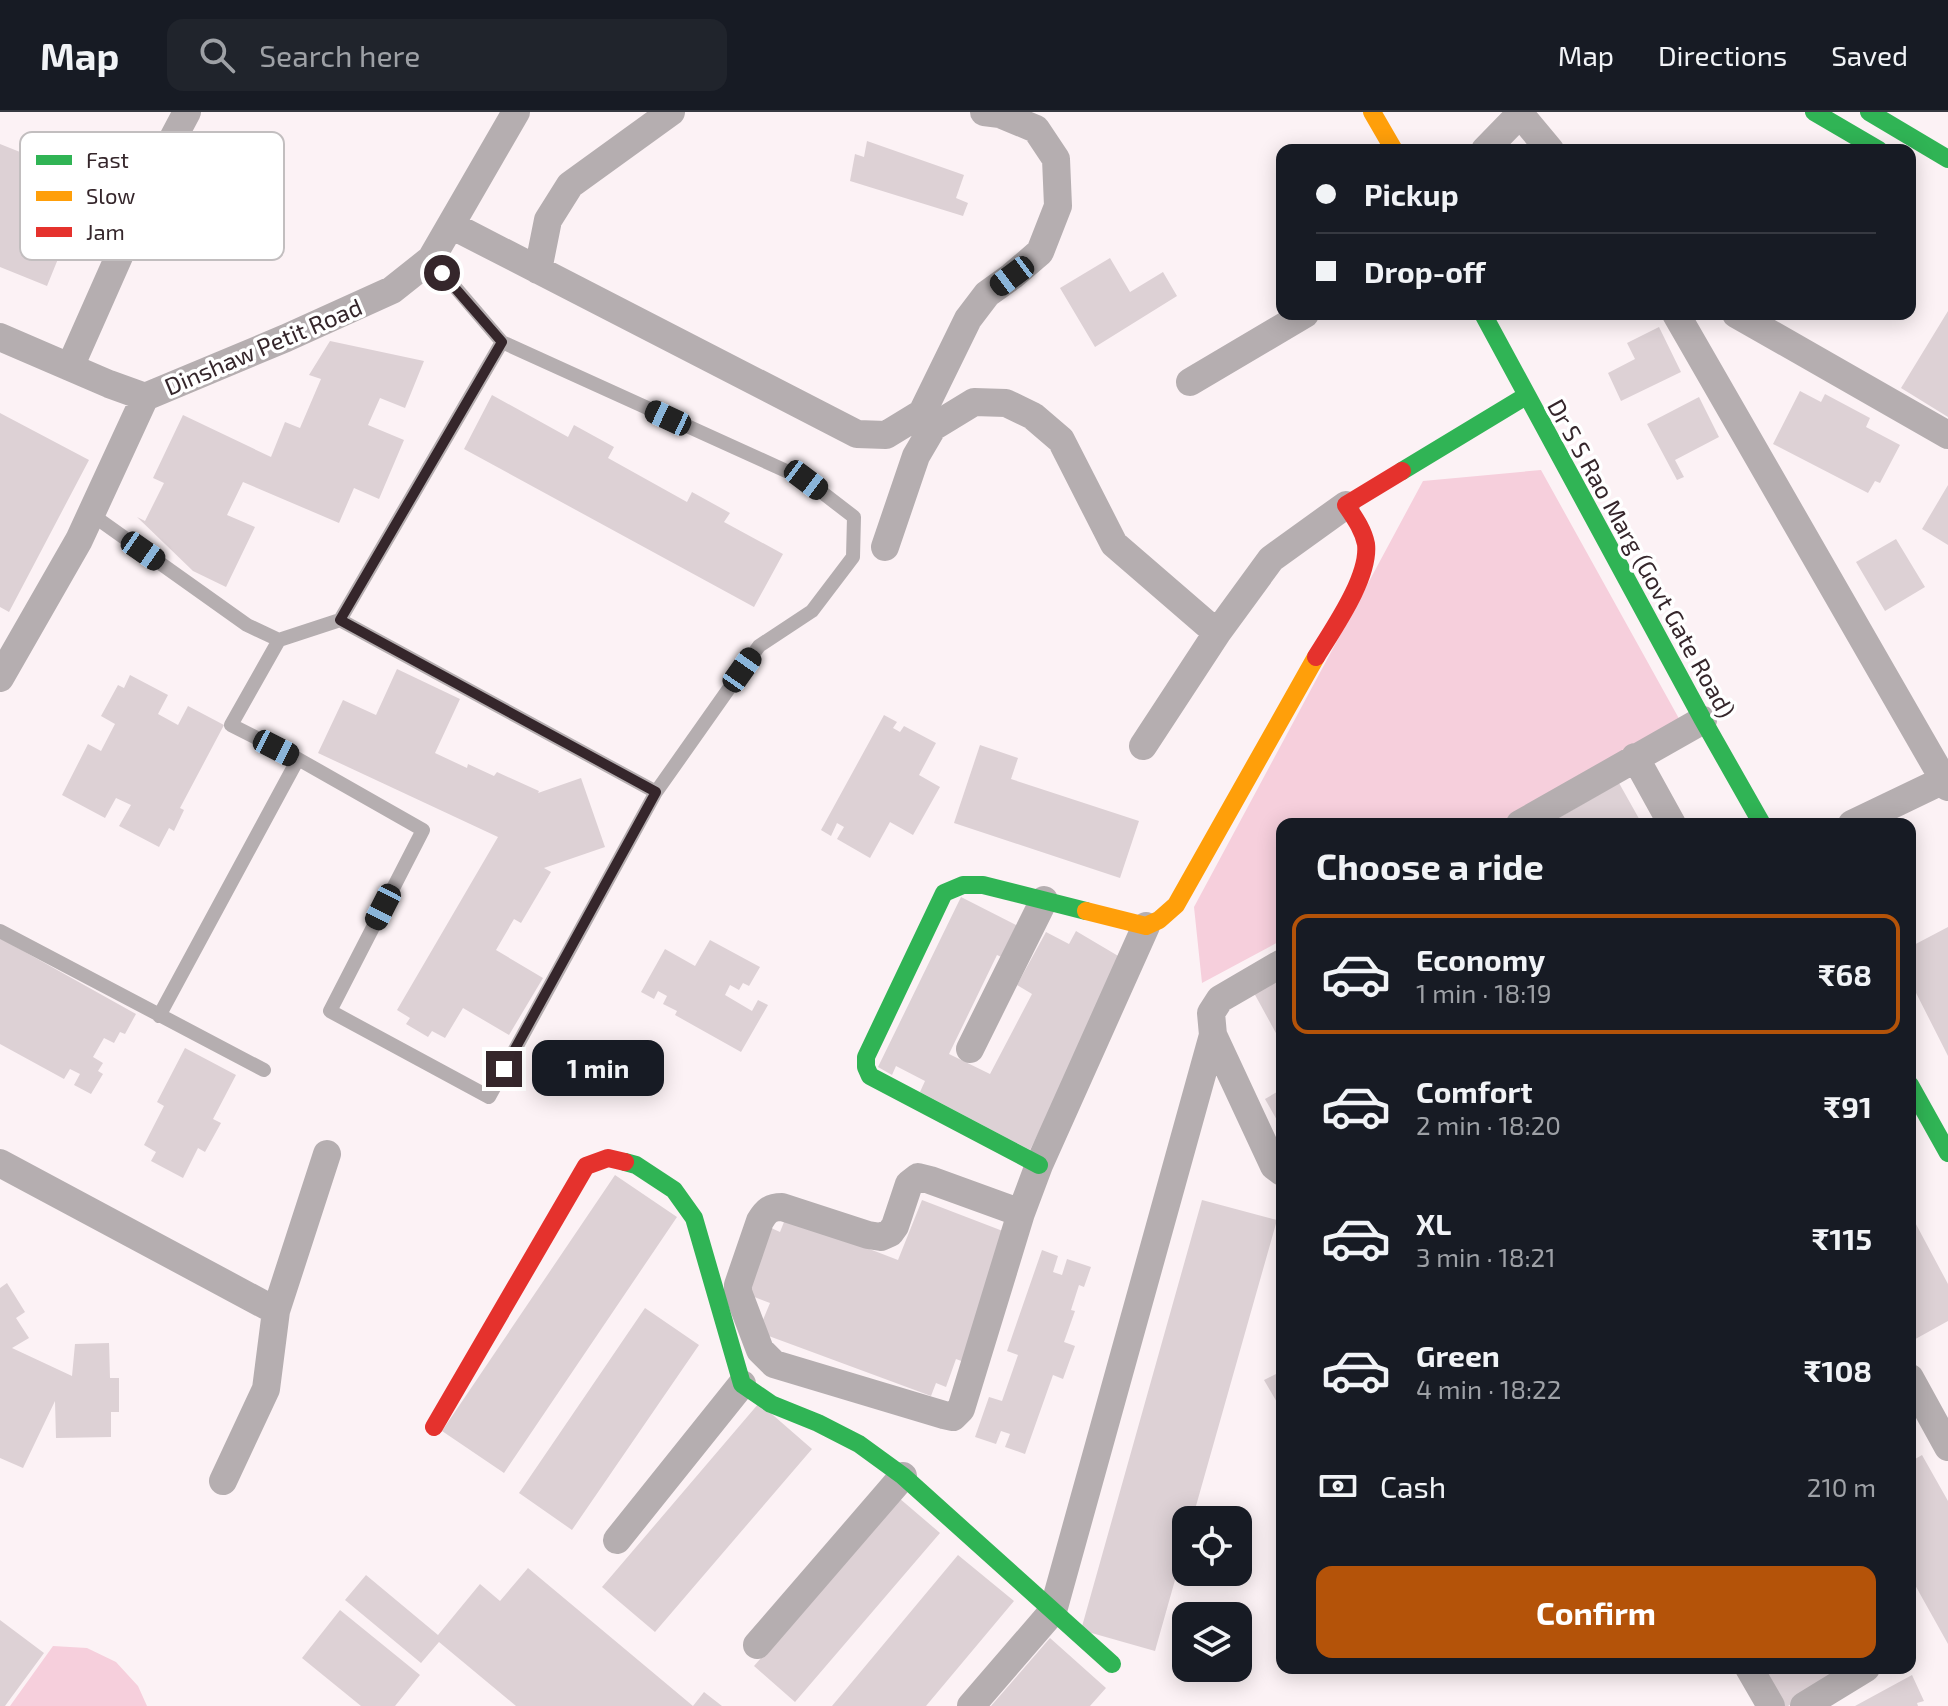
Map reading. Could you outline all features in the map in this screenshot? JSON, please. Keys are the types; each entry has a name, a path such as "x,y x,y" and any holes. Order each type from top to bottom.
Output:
{"main road":[{"path":"1372,112 1391,144"},
{"path":"1814,112 1869,144"},
{"path":"1869,112 1948,159"},
{"name":"Dr S S Rao Marg (Govt Gate Road)","path":"1486,320 1759,818"},
{"path":"1039,1165 870,1076 866,1067 866,1057 944,893 957,885 969,883 1146,926 1159,920 1176,905 1360,580 1368,558 1364,532 1346,505 1526,396"},
{"path":"1916,1096 1948,1153"},
{"path":"434,1427 586,1166 608,1158 636,1165 674,1190 694,1218 742,1384 771,1404 859,1444 903,1476 1112,1664"}],"street":[{"path":"176,132 187,112"},
{"path":"431,259 516,112"},
{"path":"538,270 548,220 570,185 671,112"},
{"path":"451,225 857,434 886,435 922,413 968,319 987,294 1040,252 1058,206 1056,159 1036,129 1000,114 984,112"},
{"path":"1491,144 1521,113 1545,144"},
{"name":"Dinshaw Petit Road","path":"0,337 145,397 392,290 431,259"},
{"path":"70,367 117,260"},
{"path":"1190,382 1295,320"},
{"path":"1679,320 1947,782 1866,818"},
{"path":"1747,320 1948,435"},
{"path":"0,678 79,540 145,397"},
{"path":"885,547 916,456 933,427 974,402 1006,403 1033,416 1061,440 1114,544 1217,633"},
{"path":"1143,746 1217,633 1271,559 1346,505"},
{"path":"1530,818 1703,720"},
{"path":"1635,757 1669,818"},
{"path":"970,1049 1044,900"},
{"path":"1021,1213 918,1177 909,1184 895,1226 890,1233 881,1237 782,1207 773,1207 765,1212 760,1221 738,1285 760,1350 774,1364 953,1417 961,1409 1021,1213 1039,1165 1146,926"},
{"path":"1276,966 1220,999 1211,1013 1213,1035 1276,1168"},
{"path":"971,1706 1053,1611 1213,1035"},
{"path":"223,1481 266,1389 276,1311 327,1154"},
{"path":"0,1163 276,1311"},
{"path":"617,1540 742,1384"},
{"path":"1916,1390 1948,1447"},
{"path":"757,1645 903,1476"},
{"path":"1752,1674 1771,1706"},
{"path":"1804,1706 1856,1674"}],"lane":[{"path":"431,259 502,342 806,480 854,517 853,557 812,611 759,646 656,792 489,1097 330,1011 423,830 231,725 279,640 340,620 502,342"},
{"path":"91,514 247,625 279,640"},
{"path":"340,620 656,792"},
{"path":"159,1016 298,759"},
{"path":"0,931 264,1070"}],"shaded area":[{"path":"1541,470 1682,724 1508,818 1276,818 1276,943 1202,983 1194,907 1423,481"},
{"path":"53,1646 87,1648 116,1662 138,1686 147,1706 10,1706"}],"building":[{"path":"867,141 964,175 956,198 968,203 963,216 850,181 855,154 864,157"},
{"path":"0,144 20,152 20,260 58,260 47,286 0,267"},
{"path":"1110,258 1130,292 1163,272 1177,296 1095,347 1060,288"},
{"path":"1948,311 1948,417 1901,388"},
{"path":"1659,327 1681,372 1621,401 1608,373 1635,359 1627,343"},
{"path":"330,341 424,361 405,408 380,398 368,425 404,440 379,499 354,488 339,523 243,482 227,515 255,527 226,587 193,571 137,517 145,521 164,483 153,478 183,415 271,457 285,422 300,428 321,379 309,375"},
{"path":"1800,391 1821,402 1825,394 1870,418 1866,427 1900,445 1880,483 1875,481 1868,493 1773,444"},
{"path":"492,395 568,437 574,425 614,447 608,458 687,502 692,492 730,513 724,522 783,554 754,607 464,449"},
{"path":"1699,397 1719,437 1675,460 1684,477 1677,480 1647,424"},
{"path":"0,413 89,460 9,612 0,607"},
{"path":"1948,485 1948,545 1922,529"},
{"path":"1896,539 1925,587 1885,611 1856,562"},
{"path":"397,669 460,699 435,753 467,768 468,764 494,776 497,772 538,793 581,778 605,847 544,868 551,872 521,923 514,919 496,950 543,978 509,1035 463,1008 445,1038 432,1031 428,1037 406,1024 410,1018 397,1010 498,837 318,753 343,700 376,715"},
{"path":"130,675 168,695 158,714 178,725 188,706 224,725 180,808 184,810 174,831 169,828 159,847 119,826 131,805 116,798 105,818 62,795 88,744 101,751 115,724 101,716 118,685 124,688"},
{"path":"884,715 897,722 893,728 900,732 904,726 936,743 919,775 940,787 913,835 890,822 870,858 837,839 844,827 837,823 831,836 821,830"},
{"path":"980,745 1018,758 1011,779 1139,821 1120,878 954,823"},
{"path":"1619,783 1639,818 1558,818"},
{"path":"961,897 1024,929 1008,960 997,955 949,1054 990,1074 1032,994 1017,985 1046,932 1069,944 1076,931 1125,960 1030,1150 920,1092 925,1081 896,1066 892,1075 878,1067"},
{"path":"1948,927 1948,1056 1916,993 1916,944"},
{"path":"0,938 136,1014 125,1034 120,1032 114,1043 104,1038 93,1057 103,1063 98,1071 103,1074 91,1094 74,1085 80,1074 70,1069 64,1079 0,1044"},
{"path":"710,940 760,967 749,986 743,983 739,990 730,985 725,995 752,1011 758,1000 768,1005 741,1052 675,1015 677,1011 663,1004 667,996 658,991 654,999 641,992 665,949 695,966"},
{"path":"1276,980 1276,1033 1254,993"},
{"path":"185,1048 236,1075 213,1119 221,1123 205,1152 198,1148 183,1178 151,1161 156,1152 144,1145 164,1106 157,1102"},
{"path":"1276,1093 1276,1118 1265,1099"},
{"path":"615,1175 677,1217 504,1473 442,1431"},
{"path":"922,1200 1008,1233 964,1362 956,1359 946,1387 936,1383 931,1396 758,1332 770,1303 744,1293 769,1227 780,1232 786,1217 898,1260"},
{"path":"1202,1200 1276,1220 1276,1224 1196,1506 1172,1506 1173,1586 1155,1651 1081,1630"},
{"path":"1916,1224 1948,1284 1948,1321 1916,1339"},
{"path":"1042,1250 1058,1256 1053,1272 1062,1275 1067,1259 1091,1267 1084,1287 1079,1285 1071,1310 1075,1311 1064,1342 1075,1346 1063,1379 1053,1375 1025,1454 1005,1447 1010,1434 1001,1431 996,1444 975,1437 989,1397 1002,1401 1018,1355 1007,1351"},
{"path":"7,1283 25,1312 16,1318 29,1338 12,1348 72,1376 75,1344 109,1343 110,1378 119,1378 119,1412 111,1412 111,1437 56,1438 55,1401 23,1468 0,1458 0,1288"},
{"path":"645,1308 699,1345 572,1530 519,1493"},
{"path":"1276,1374 1276,1401 1264,1380"},
{"path":"759,1403 812,1449 655,1632 602,1587"},
{"path":"1922,1455 1948,1501 1948,1644 1916,1587 1916,1458"},
{"path":"899,1498 940,1533 795,1702 754,1666"},
{"path":"958,1555 1014,1601 926,1706 832,1706"},
{"path":"528,1568 693,1706 516,1706 439,1642 421,1663 345,1600 366,1575 438,1635 480,1584 500,1601"},
{"path":"340,1610 420,1675 395,1706 361,1706 302,1658"},
{"path":"0,1620 44,1653 5,1706 0,1706"},
{"path":"1050,1638 1106,1688 1090,1706 991,1706"},
{"path":"1766,1674 1840,1674 1788,1706 1785,1706"},
{"path":"1912,1675 1924,1701 1917,1703 1918,1706 1855,1706"},
{"path":"704,1692 722,1706 693,1706"}],"traffic: fast":[{"path":"1814,112 1869,144"},
{"path":"1869,112 1948,159"},
{"path":"1486,320 1759,818"},
{"path":"1402,471 1526,396"},
{"path":"1039,1165 870,1076 866,1057 944,893 963,885 983,885 1086,911"},
{"path":"1916,1096 1948,1153"},
{"path":"625,1162 636,1165 674,1190 694,1218 742,1384 771,1404 859,1444 903,1476 1112,1664"}],"traffic: slow":[{"path":"1372,112 1391,144"},
{"path":"1086,911 1146,926 1159,920 1176,905 1316,657"}],"traffic: jam":[{"path":"1316,657 1349,602 1366,557 1363,533 1346,505 1402,471"},
{"path":"434,1427 586,1166 608,1158 625,1162"}],"route":[{"path":"442,273 502,342 340,620 656,792 504,1069"}]}
